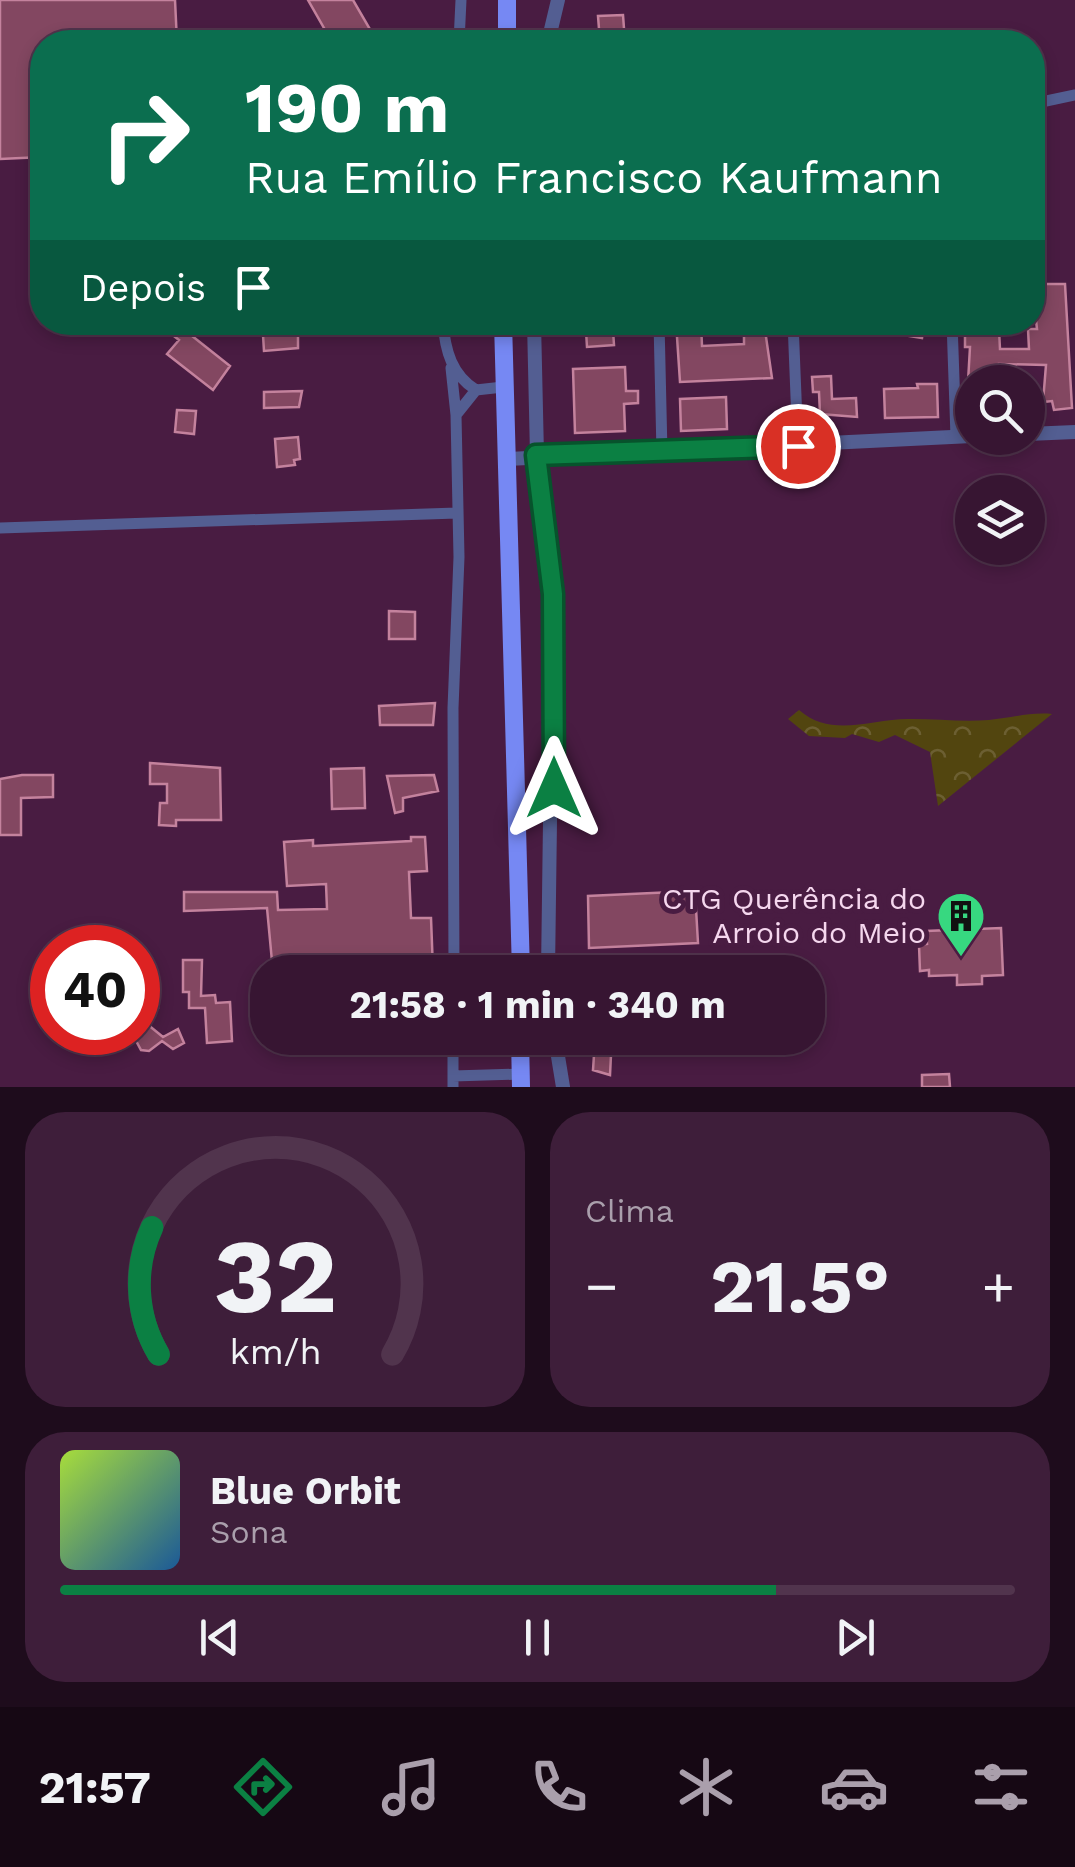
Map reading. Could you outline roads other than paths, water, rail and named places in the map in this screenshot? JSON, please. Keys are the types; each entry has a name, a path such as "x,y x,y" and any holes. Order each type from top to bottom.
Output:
{"main road":[{"path":"506,30 507,0"},
{"path":"503,335 521,955"},
{"path":"520,1055 521,1080"}],"street":[{"path":"460,30 462,0"},
{"path":"551,30 558,0"},
{"path":"1045,102 1075,96"},
{"path":"446,335 456,415 458,513 454,955"},
{"path":"534,335 536,455 553,594 548,955"},
{"path":"659,335 662,453"},
{"path":"794,335 798,446"},
{"path":"952,335 955,408"},
{"path":"450,363 462,382 476,390 503,387"},
{"path":"456,415 476,390"},
{"path":"1045,433 1075,432"},
{"path":"506,459 955,436"},
{"path":"0,528 458,513"},
{"path":"454,1055 453,1081 521,1080"},
{"path":"558,1055 563,1087"}],"place":[{"name":"CTG Querência do Arroio do Meio","path":"961,958"}]}
